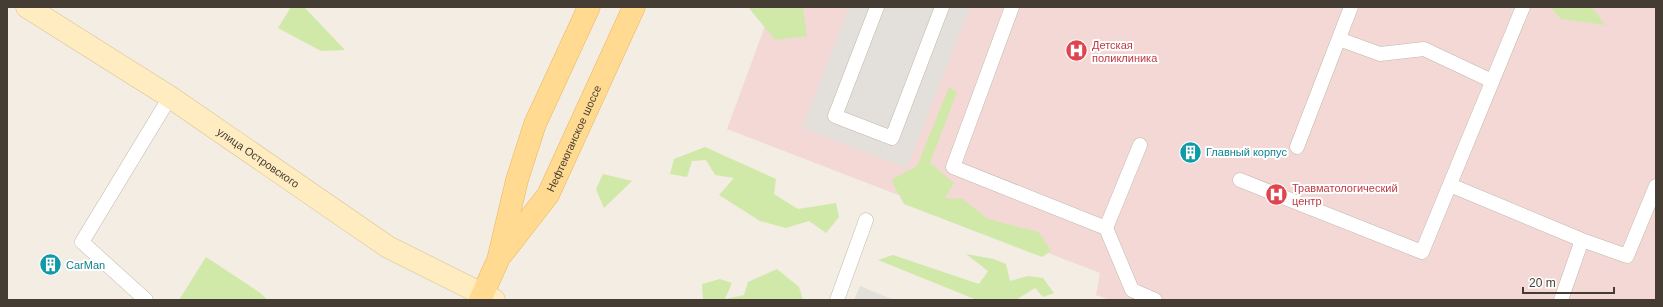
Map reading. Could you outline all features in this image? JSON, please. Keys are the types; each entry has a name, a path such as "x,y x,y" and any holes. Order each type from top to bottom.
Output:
{"main road":[{"name":"улица Островского","path":"27,7 49,13 170,98 388,247 485,298"},
{"name":"Нефтеюганское шоссе","path":"485,298 498,260 517,180 535,124 589,7"},
{"name":"Нефтеюганское шоссе","path":"498,260 548,195 634,7"}],"lane":[{"path":"877,7 835,116 892,138 942,7"},
{"path":"1012,7 954,167 1106,228"},
{"path":"1297,147 1351,7"},
{"path":"1240,180 1422,252 1523,7"},
{"path":"1339,39 1380,54 1424,49 1492,81"},
{"path":"146,300 82,242 170,98"},
{"path":"1140,145 1106,228 1132,290 1155,300"},
{"path":"1450,185 1582,240 1627,256 1656,186"},
{"path":"837,300 866,220"},
{"path":"1560,300 1582,240"}],"shaded area":[{"name":"Травматологический центр","path":"772,7 1656,7 1656,300 1110,300 1096,295 1100,273 727,129"},
{"path":"849,7 970,7 907,168 802,128"},
{"path":"860,286 894,300 854,300"}],"green space":[{"path":"291,7 304,7 345,50 321,51 278,28"},
{"path":"748,7 803,7 807,36 775,40"},
{"path":"1550,7 1592,7 1605,25 1561,19"},
{"path":"949,87 957,92 930,163 954,183 945,198 963,199 988,219 1039,232 1051,251 1042,257 904,204 891,180 917,166"},
{"path":"705,147 776,179 774,194 798,209 836,203 839,217 826,233 809,221 786,228 760,221 719,195 734,178 715,175 706,160 692,161 687,177 670,174 674,159"},
{"path":"603,174 632,181 604,208 596,189"},
{"path":"966,254 994,259 1006,264 1010,281 1028,276 1043,278 1054,293 1043,297 1035,288 1016,300 977,300 878,260 893,255 979,284 988,271"},
{"path":"206,257 259,292 268,300 179,300"},
{"path":"777,269 799,287 803,300 703,300 702,284 720,279 732,283 725,299 744,295 748,282"}],"place":[{"name":"Детская поликлиника","path":"1076,51"},
{"name":"Главный корпус","path":"1190,152"},
{"name":"Травматологический центр","path":"1276,194"},
{"name":"CarMan","path":"50,265"}]}
